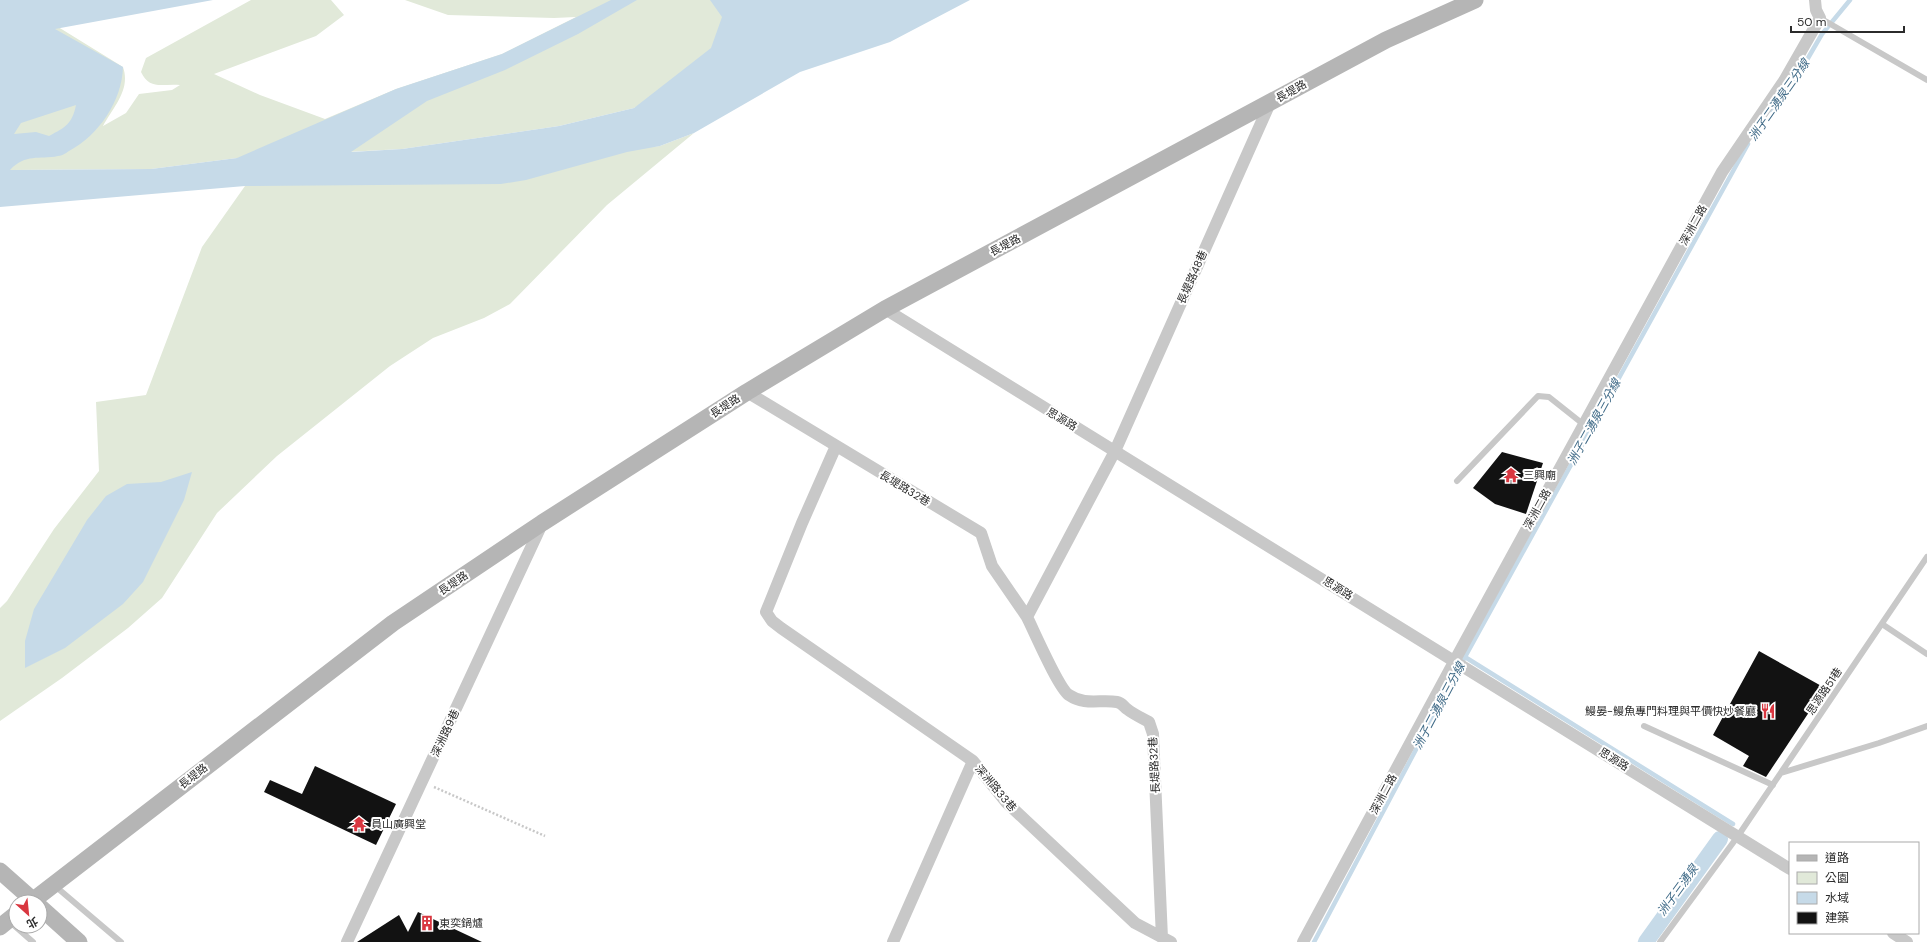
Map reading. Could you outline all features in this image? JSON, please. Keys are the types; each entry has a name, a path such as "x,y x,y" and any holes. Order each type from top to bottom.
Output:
{"street":[{"name":"長堤路","path":"41,894 393,623 542,523 747,392 885,309 1386,40 1475,0"},
{"path":"1815,0 1816,10 1820,18"},
{"name":"深洲二路","path":"1303,942 1583,424 1722,172 1784,81 1820,18"},
{"name":"長堤路48巷","path":"1115,451 1270,103"},
{"name":"思源路","path":"885,309 1455,660 1789,868"},
{"name":"長堤路32巷","path":"747,392 981,533 992,566 1027,616 1059,682 1068,695 1080,700 1094,703 1108,701 1120,702 1128,710 1149,722 1153,734 1166,940"},
{"path":"836,446 802,523 766,612 772,621 781,628 973,761"},
{"path":"1027,616 1115,451"},
{"name":"深洲路9巷","path":"347,942 542,523"},
{"name":"深洲路33巷","path":"893,942 973,761 1006,802 1056,850 1135,923 1166,940"},
{"path":"0,871 26,894"},
{"path":"48,914 79,942"},
{"path":"1895,934 1907,942"}],"lane":[{"path":"1820,18 1927,80"},
{"path":"1457,482 1538,396 1549,396 1583,424"},
{"name":"思源路51巷","path":"1660,942 1738,836 1927,557"},
{"path":"1882,624 1927,654"},
{"path":"1644,726 1773,785"},
{"path":"1781,773 1878,744 1927,726"},
{"path":"53,884 121,942"},
{"path":"24,934 33,942"}],"path":[{"path":"422,781 545,836"}],"green space":[{"path":"251,0 331,0 344,15 316,36 214,74 260,95 325,119 396,89 502,54 576,17 554,18 448,15 405,0 828,0 634,108 559,126 402,149 237,158 151,169 9,170 0,1 42,17 123,67 125,83 123,91 103,126 126,113 139,94 172,90 180,85 158,85 148,82 141,72 146,58"},
{"path":"694,133 607,205 510,304 484,318 433,338 390,366 277,456 217,513 162,598 128,628 62,678 0,721 0,608 7,601 54,529 99,471 96,402 146,395 202,247 245,186 660,146"}],"water":[{"path":"0,0 213,0 55,29 123,67 122,80 107,116 90,136 61,156 27,159 10,170 151,169 237,158 396,89 502,54 611,0 637,0 578,34 505,70 427,101 351,152 402,149 559,126 634,108 711,48 722,17 710,0 970,0 890,42 800,72 694,133 660,146 627,152 526,180 501,184 245,186 0,207","holes":["76,105 70,121 60,130 49,136 36,132 14,134 21,123"]},
{"path":"192,472 184,500 143,582 123,604 65,648 25,668 25,641 34,609 87,520 106,496 127,484 161,482"}],"building":[{"name":"三興廟","path":"1502,452 1543,463 1526,514 1495,504 1473,488"},
{"name":"鰻晏-鰻魚專門料理與平價快炒餐廳","path":"1759,651 1825,688 1766,777 1743,766 1749,756 1713,735"},
{"name":"員山廣興堂","path":"315,766 396,804 376,845 264,792 270,780 302,794"},
{"name":"東奕鍋爐","path":"418,912 482,942 357,942 399,915 408,932"}],"waterway":[{"name":"洲子二湧泉三分線","path":"1771,110 1797,77 1822,34 1850,0"},
{"name":"洲子二湧泉三分線","path":"1314,942 1465,657 1748,144"},
{"path":"1465,657 1733,824"},
{"name":"洲子三湧泉","path":"1640,942 1717,838"},
{"name":"洲子三湧泉","path":"1646,942 1720,839"}],"place":[{"name":"三興廟","path":"1511,475"},
{"name":"鰻晏-鰻魚專門料理與平價快炒餐廳","path":"1768,711"},
{"name":"員山廣興堂","path":"359,824"},
{"name":"東奕鍋爐","path":"427,923"}]}
